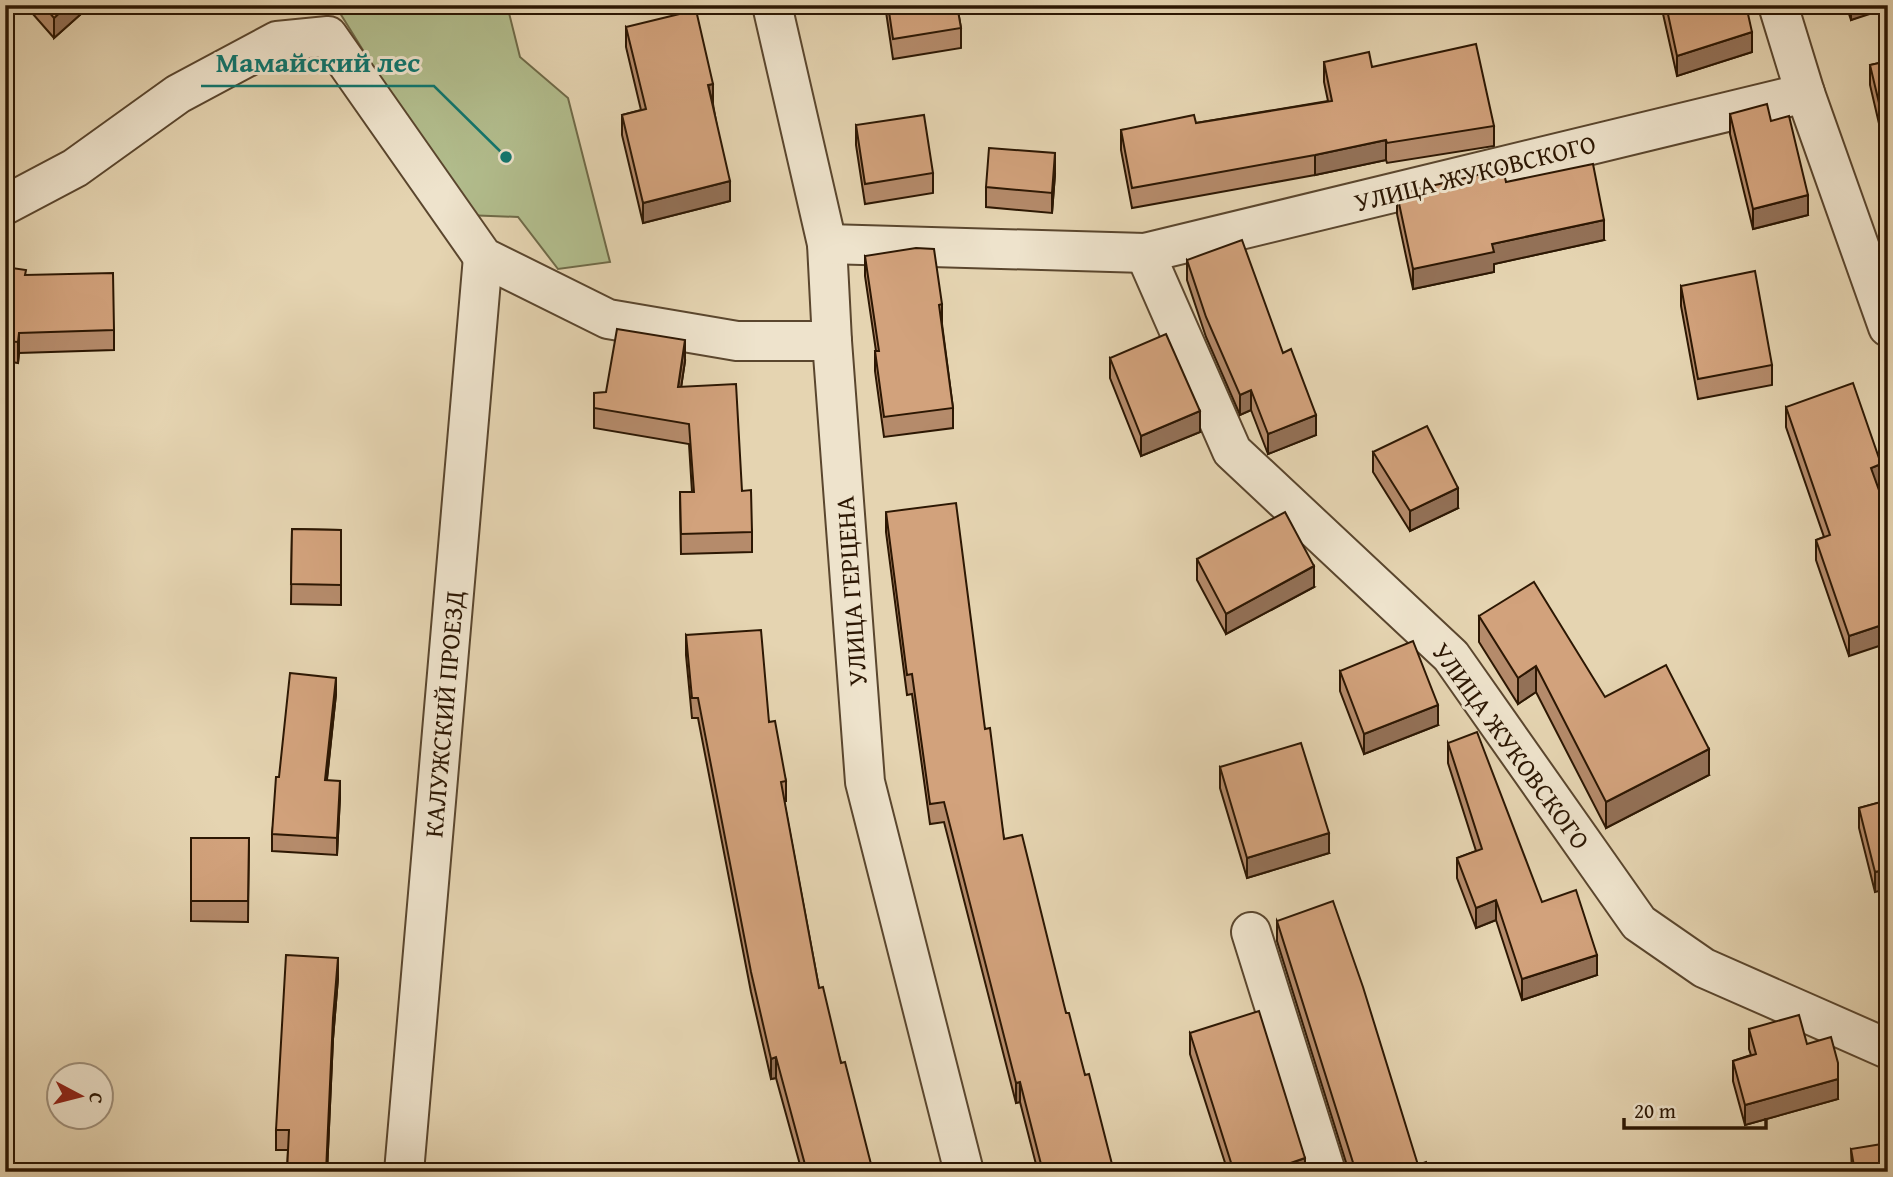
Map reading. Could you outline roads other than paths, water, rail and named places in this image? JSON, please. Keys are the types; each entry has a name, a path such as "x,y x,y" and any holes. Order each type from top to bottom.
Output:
{"street":[{"name":"УЛИЦА ГЕРЦЕНА","path":"772,5 827,244 865,782 964,1172"},
{"path":"1778,5 1805,93 1888,327"},
{"path":"5,205 75,168 178,94 277,41 328,36 483,257 608,319 737,341 832,341"},
{"name":"УЛИЦА ЖУКОВСКОГО","path":"827,244 1145,253 1805,93"},
{"name":"УЛИЦА ЖУКОВСКОГО","path":"1145,253 1232,451 1451,656 1639,923 1704,968 1888,1049"},
{"name":"КАЛУЖСКИЙ ПРОЕЗД","path":"404,1172 483,257"},
{"path":"1251,932 1326,1172"}],"place":[{"name":"Мамайский лес","path":"506,157"}]}
